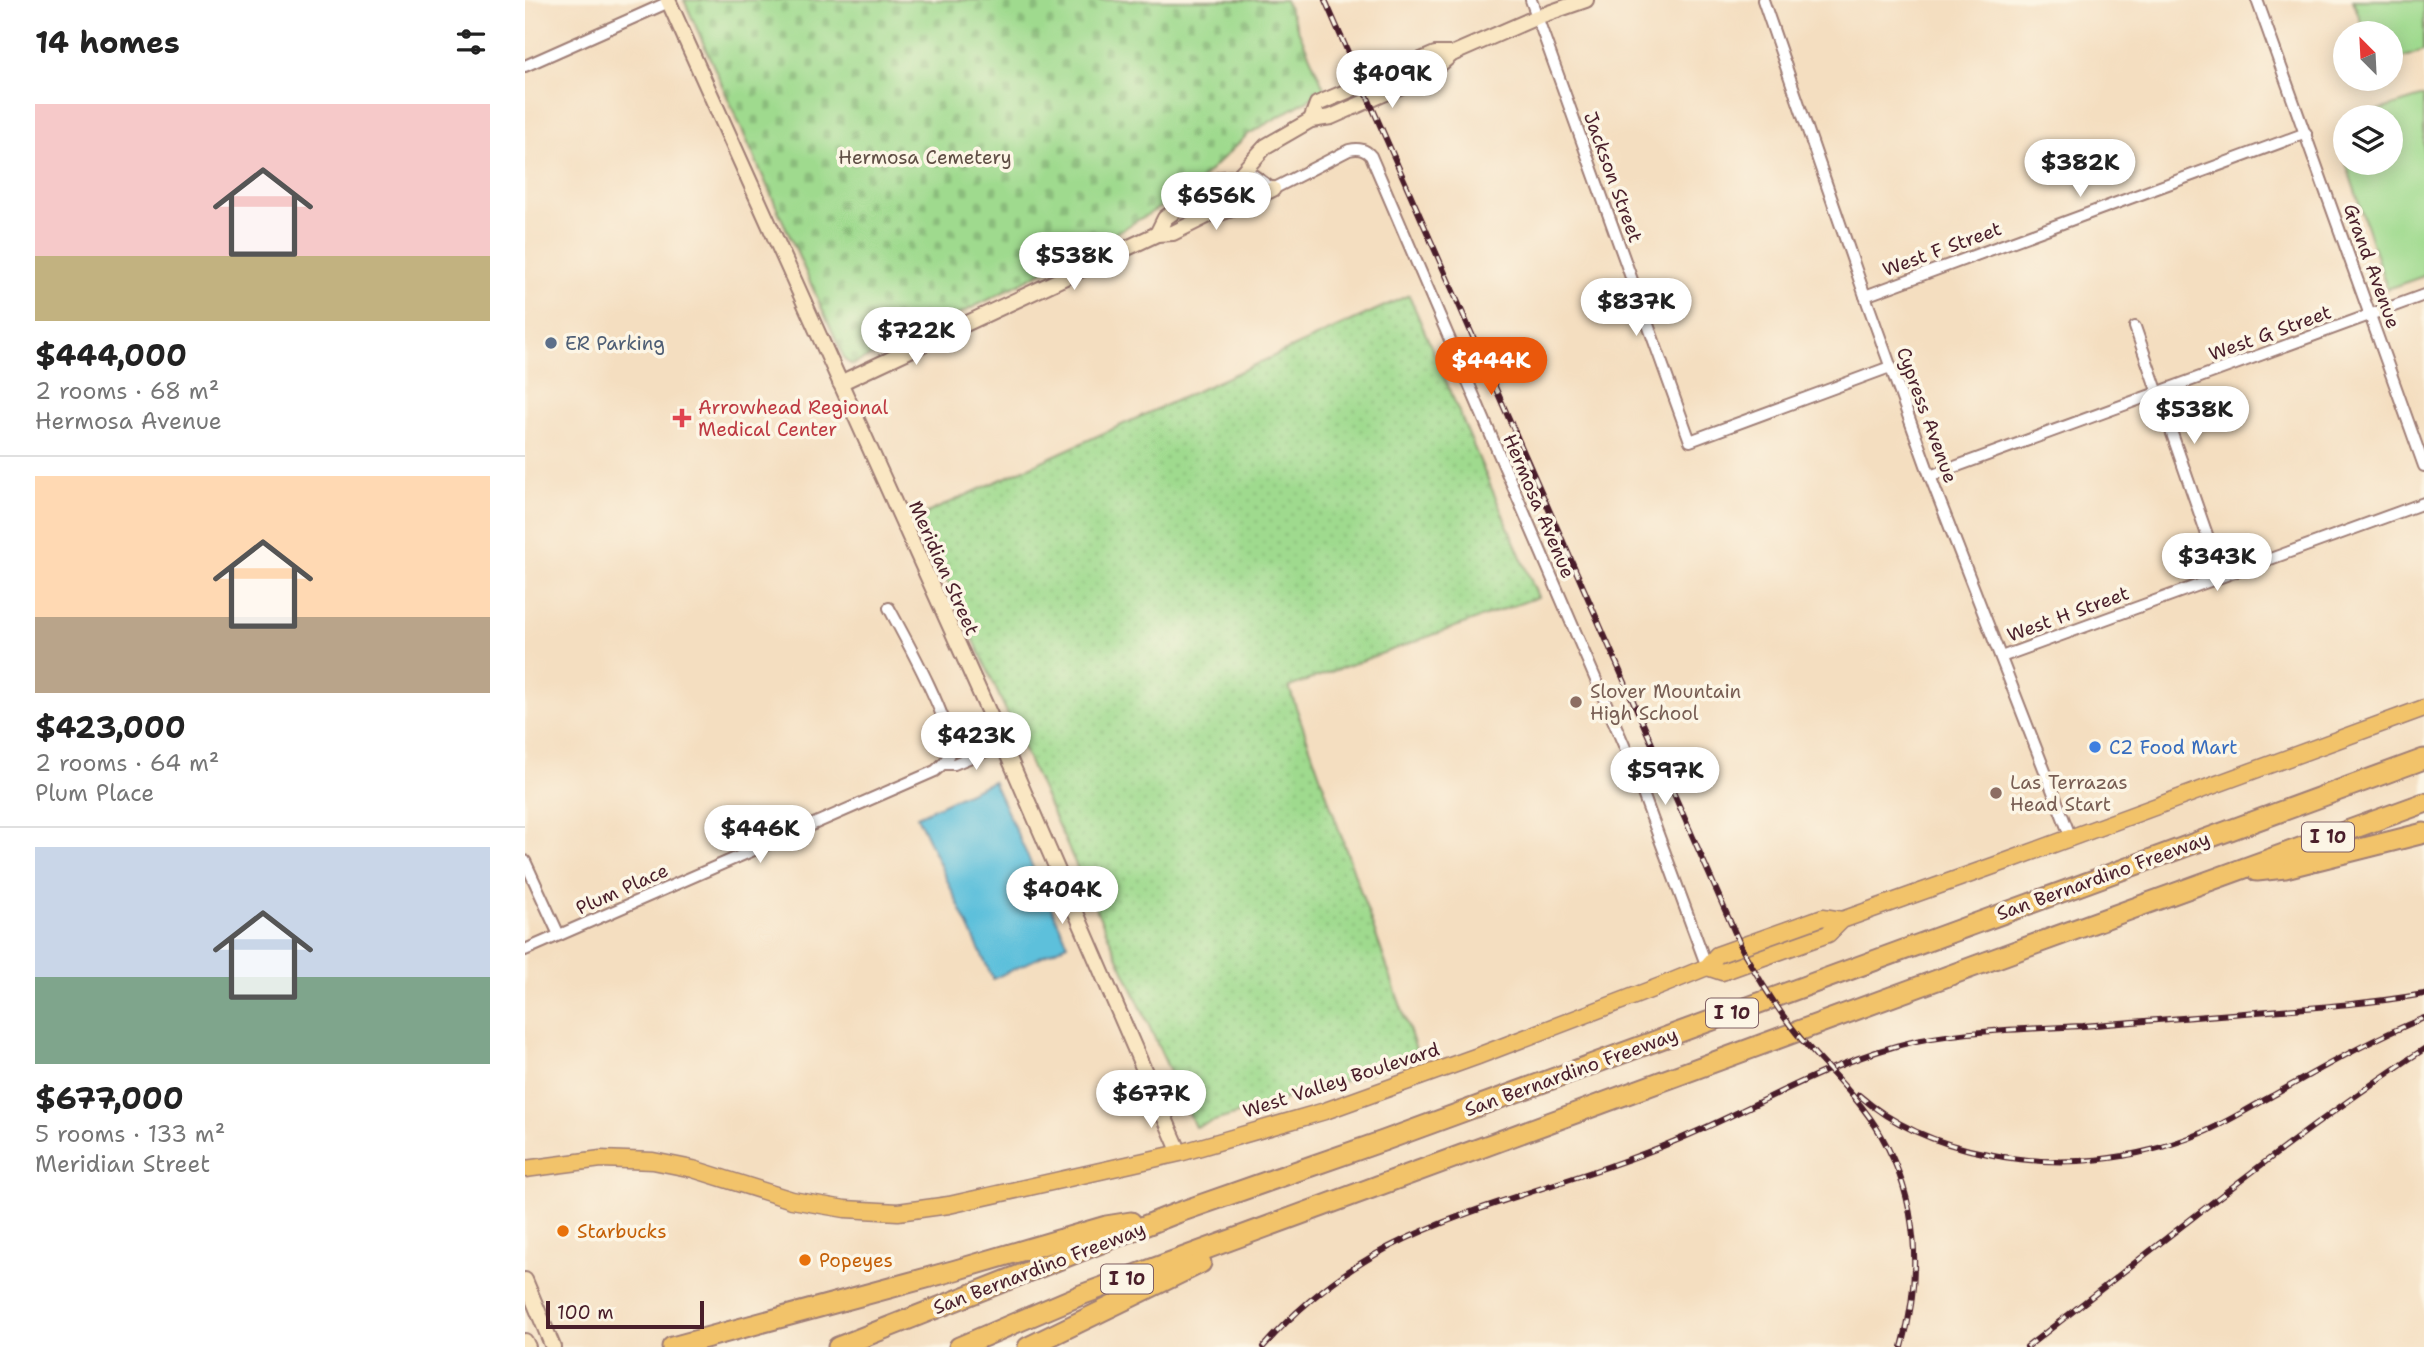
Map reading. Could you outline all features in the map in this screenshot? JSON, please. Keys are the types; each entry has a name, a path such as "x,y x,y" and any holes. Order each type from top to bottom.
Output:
{"highway":[{"name":"San Bernardino Freeway","path":"838,1347 1177,1213 1383,1141 2424,760"},
{"name":"San Bernardino Freeway","path":"958,1347 1081,1295 2424,803"},
{"path":"2232,873 2285,868 2424,833"},
{"path":"672,1347 1106,1226 1177,1213"},
{"path":"1028,1347 1298,1216"}],"main road":[{"name":"West Valley Boulevard","path":"525,1169 601,1159 653,1161 693,1168 792,1200 845,1209 898,1212 999,1195 1180,1153 1325,1111 1573,1020 1707,967 1722,972 1828,934 1842,920 2424,708"}],"street":[{"name":"Jackson Street","path":"1531,0 1690,441 1890,367"},
{"path":"840,383 1157,234 1173,233 1209,216 1223,208 1241,174 1266,146 1311,120 1331,117 1429,74 1452,54 1537,17 1586,0"},
{"name":"Cypress Avenue","path":"1763,0 1890,367 2071,838"},
{"name":"Grand Avenue","path":"2257,0 2424,466"},
{"path":"525,66 669,1"},
{"name":"Meridian Street","path":"669,1 1003,744 1180,1153"},
{"name":"West F Street","path":"1865,296 2306,133"},
{"name":"Hermosa Avenue","path":"1273,189 1349,150 1367,151 1371,156 1632,764 1707,967"},
{"path":"1157,234 1165,218 1221,179 1241,174 1273,189"},
{"path":"1209,216 1235,208 1273,189"},
{"name":"West G Street","path":"1930,475 2424,295"},
{"path":"2135,327 2221,575"},
{"name":"West H Street","path":"2001,657 2424,503"},
{"path":"889,608 948,730 951,746 943,764"},
{"name":"Plum Place","path":"525,950 935,771 943,764 954,764 1003,744"},
{"path":"525,860 559,935"},
{"path":"525,1280 554,1347"},
{"path":"525,1341 528,1347"}],"green space":[{"name":"Hermosa Cemetery","path":"684,0 1285,0 1325,90 1247,135 1191,189 1118,232 988,300 852,365 845,360"},
{"path":"2353,0 2424,0 2424,50 2403,58 2403,21 2361,21"},
{"path":"2424,96 2424,276 2387,289 2350,175 2403,175 2403,105 2395,105"},
{"path":"1409,295 1538,597 1289,687 1419,1058 1195,1127 918,517"}],"water":[{"path":"993,781 1068,944 993,979 917,816"}],"railway":[{"path":"1325,0 1743,951 1794,1030 1873,1122 1894,1160 1910,1212 1913,1239 1913,1293 1902,1347"},
{"path":"1263,1347 1321,1291 1389,1247 1459,1217 1640,1155 1705,1128 1823,1072 1884,1049 1937,1037 1979,1032 2308,1008 2424,994"},
{"path":"1859,1095 1903,1125 1953,1145 2015,1159 2097,1160 2150,1150 2202,1133 2366,1045 2424,1018"},
{"path":"2027,1347 2272,1157 2424,1049"}],"place":[{"name":"ER Parking","path":"551,343"},
{"name":"Arrowhead Regional Medical Center","path":"682,418"},
{"name":"Slover Mountain High School","path":"1576,702"},
{"name":"C2 Food Mart","path":"2095,747"},
{"name":"Las Terrazas Head Start","path":"1996,793"},
{"name":"Starbucks","path":"563,1231"},
{"name":"Popeyes","path":"805,1260"}]}
